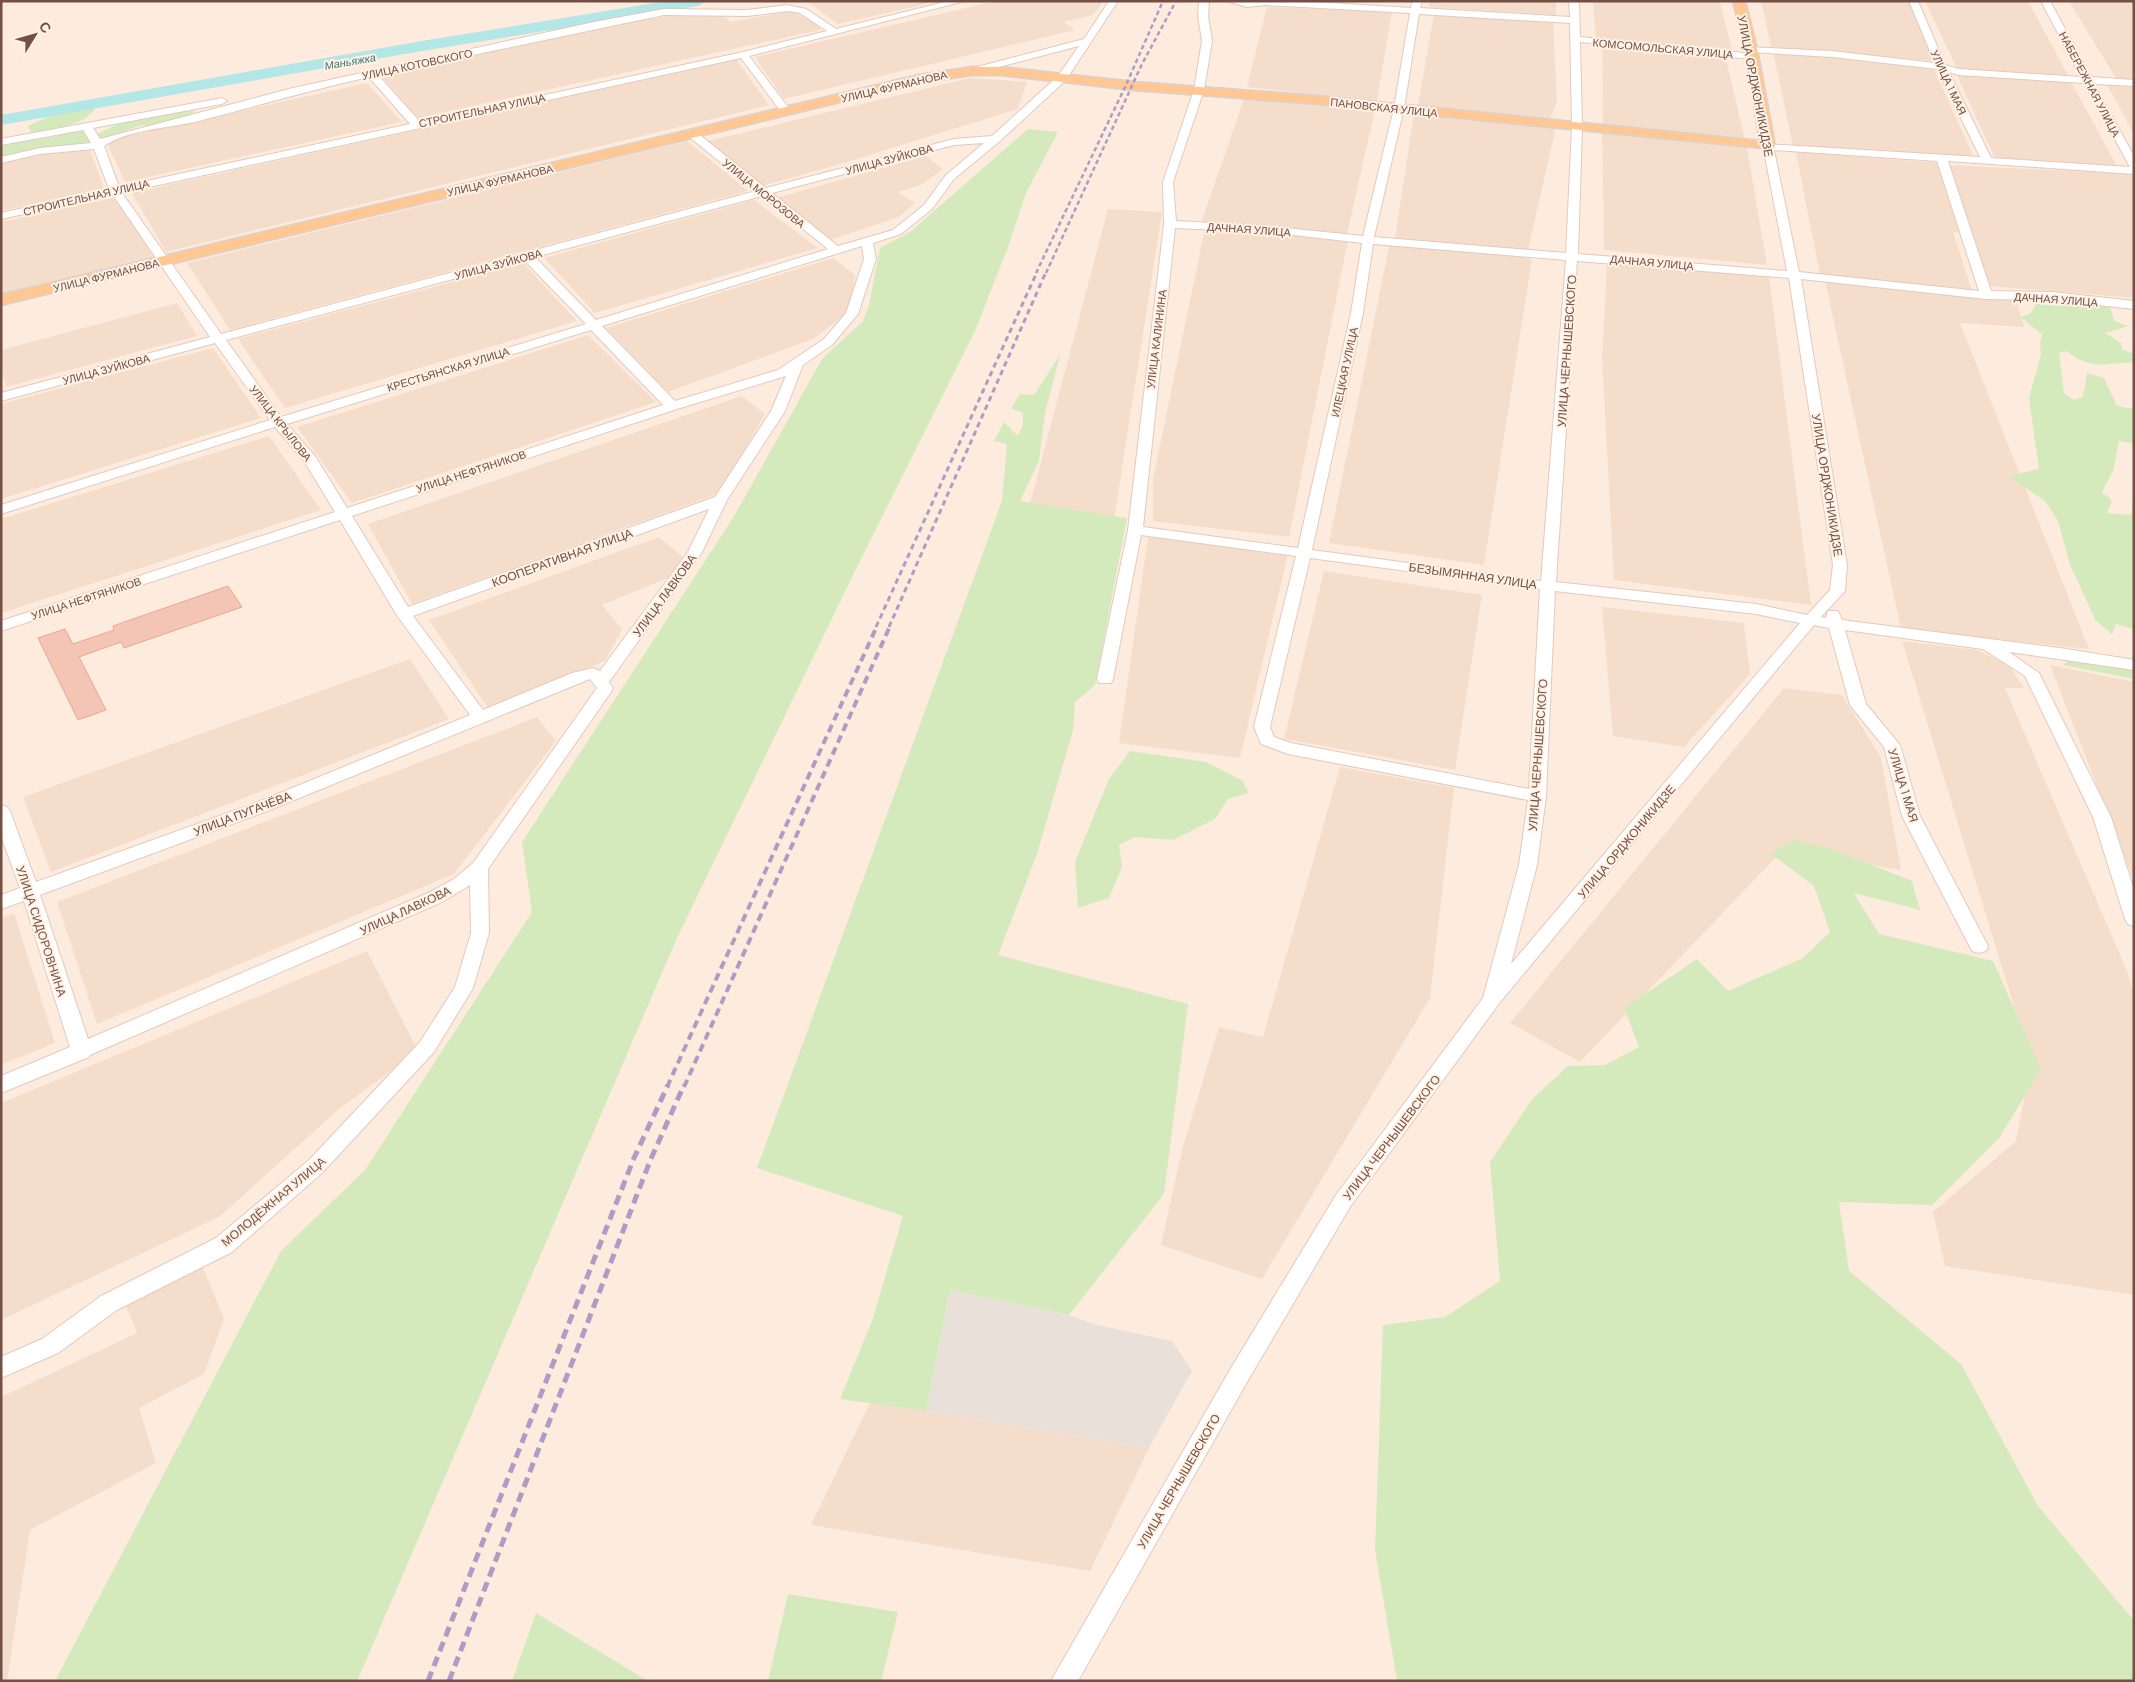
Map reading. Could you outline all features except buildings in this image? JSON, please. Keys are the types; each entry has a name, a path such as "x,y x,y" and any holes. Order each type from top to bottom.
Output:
{"main road":[{"name":"УЛИЦА ОРДЖОНИКИДЗЕ","path":"1739,1 1752,52 1768,146"},
{"name":"УЛИЦА ФУРМАНОВА","path":"1,300 919,79 972,71 1001,72"},
{"name":"ПАНОВСКАЯ УЛИЦА","path":"1001,72 1399,108 1768,146"}],"street":[{"name":"СТРОИТЕЛЬНАЯ УЛИЦА","path":"1,216 416,124 743,55 833,31 961,1"},
{"name":"КРЕСТЬЯНСКАЯ УЛИЦА","path":"1,510 593,324 896,232 928,208 950,177 996,139 1062,78 1114,1"},
{"name":"УЛИЦА КАЛИНИНА","path":"1105,679 1135,530 1148,399 1170,224 1168,182 1199,90 1207,41 1203,16 1204,1"},
{"path":"1230,1 1247,4 1266,2 1417,5 1574,20"},
{"name":"УЛИЦА ЧЕРНЫШЕВСКОГО","path":"1064,1681 1239,1375 1343,1201 1492,1000 1528,865 1537,796 1548,586 1572,255 1577,127 1574,1"},
{"name":"УЛИЦА 1 МАЯ","path":"1913,1 1941,67 1988,162"},
{"name":"НАБЕРЕЖНАЯ УЛИЦА","path":"2045,1 2134,166"},
{"name":"ИЛЕЦКАЯ УЛИЦА","path":"1417,5 1399,108 1368,240 1357,313 1304,552 1262,727 1267,740 1288,748 1537,796"},
{"name":"УЛИЦА КОТОВСКОГО","path":"1,160 40,152 98,145 107,139 132,132 193,119 293,91 594,25 664,12 746,13 787,8 803,11 833,31"},
{"name":"КОМСОМОЛЬСКАЯ УЛИЦА","path":"1574,39 1752,52 1823,54 1941,67 1958,72 2134,83"},
{"path":"972,71 1087,41"},
{"path":"743,55 779,100 786,112"},
{"path":"371,74 416,124"},
{"path":"1,142 187,107 293,91"},
{"name":"УЛИЦА КРЫЛОВА","path":"86,126 98,145 115,190 162,261 278,422 310,459 404,614 480,718"},
{"name":"УЛИЦА МОРОЗОВА","path":"692,134 762,193 836,250"},
{"name":"УЛИЦА ЗУЙКОВА","path":"1,397 954,142 996,139"},
{"path":"1768,146 2134,171"},
{"name":"УЛИЦА ОРДЖОНИКИДЗЕ","path":"1492,1000 1810,620 1837,591 1840,565 1794,274 1768,146"},
{"path":"1941,158 1986,295"},
{"name":"ДАЧНАЯ УЛИЦА","path":"1170,224 1268,229 1368,240 1794,274 1986,295 2052,296 2134,305"},
{"name":"УЛИЦА НЕФТЯНИКОВ","path":"1,626 672,406 783,373 799,360 828,342 852,314 870,258 867,242"},
{"path":"527,256 672,406"},
{"name":"УЛИЦА ЛАВКОВА","path":"1,1085 82,1052 434,898 460,884 479,868 605,688 601,682 695,552 720,500 778,411 799,360"},
{"name":"КООПЕРАТИВНАЯ УЛИЦА","path":"404,614 720,500"},
{"name":"БЕЗЫМЯННАЯ УЛИЦА","path":"1135,530 1548,586 1756,609 1810,620 1987,646 2067,654 2134,665"},
{"name":"УЛИЦА 1 МАЯ","path":"1830,599 1858,705 1892,744 1911,816 1979,946"},
{"path":"1987,646 2031,673 2102,817 2134,919"},
{"name":"УЛИЦА ПУГАЧЁВА","path":"1,902 264,806 578,677 593,673 601,682"},
{"name":"УЛИЦА СИДОРОВНИНА","path":"1,811 30,891 82,1052"},
{"name":"МОЛОДЁЖНАЯ УЛИЦА","path":"1,1368 50,1346 108,1303 224,1245 316,1166 427,1047 464,988 480,933 479,868"}],"shaded area":[{"path":"807,1 940,1 838,24"},
{"path":"996,1 1104,1 1093,15 1064,22 1075,30 784,99 755,57"},
{"path":"1430,1 1556,1 1556,15 1429,7"},
{"path":"1593,1 1720,1 1732,50 1596,39"},
{"path":"1761,1 1909,1 1933,61 1771,47"},
{"path":"1925,1 2028,1 2069,77 1957,69"},
{"path":"2069,1 2134,1 2134,81 2117,80"},
{"path":"1267,7 1392,12 1377,101 1247,87"},
{"path":"791,11 811,20 821,27 820,30 418,118 381,76 633,21 673,16 723,16 731,22"},
{"path":"1434,14 1553,22 1557,102 1550,119 1418,106"},
{"path":"1602,45 1725,55 1745,140 1603,126"},
{"path":"1773,51 1934,69 1974,158 1793,146"},
{"path":"736,59 769,105 166,252 132,193"},
{"path":"1956,73 2070,80 2118,168 1996,161"},
{"path":"970,78 1027,82 1018,109 762,186 708,141"},
{"path":"367,83 402,122 125,182 107,143 114,139"},
{"path":"2106,83 2134,85 2134,134"},
{"path":"1244,99 1375,110 1347,234 1201,223"},
{"path":"1414,113 1556,127 1528,250 1395,239"},
{"path":"1602,132 1747,147 1767,265 1604,250"},
{"path":"687,141 748,191 230,330 187,263"},
{"path":"89,148 104,188 1,211 1,162 38,154"},
{"path":"1796,152 1940,163 1962,233 1953,232 1972,291 1820,275"},
{"path":"926,156 943,169 921,185 898,192 915,203 899,217 830,240 776,198"},
{"path":"1948,165 2134,174 2134,298 1988,286"},
{"path":"117,197 154,258 1,294 1,222"},
{"path":"754,200 818,248 595,313 544,258"},
{"path":"1108,209 1162,212 1114,520 1028,511"},
{"path":"1205,228 1348,240 1289,537 1153,521 1153,479"},
{"path":"1390,242 1470,249 1532,259 1484,565 1329,543"},
{"path":"833,258 855,275 852,298 845,315 813,339 668,392 606,328"},
{"path":"1607,262 1769,276 1811,605 1614,580 1602,358"},
{"path":"523,263 577,321 285,408 238,339"},
{"path":"1825,281 2016,299 2024,327 1960,323 2089,649 1901,629"},
{"path":"177,303 197,336 6,387 1,365 1,350"},
{"path":"588,335 656,402 352,503 297,427"},
{"path":"213,348 261,418 1,499 1,404"},
{"path":"742,396 765,414 720,493 412,604 368,524"},
{"path":"269,436 321,510 1,613 1,519"},
{"path":"659,537 684,558 670,577 602,605 622,629 605,661 488,708 429,620"},
{"path":"1148,537 1288,554 1240,758 1119,743"},
{"path":"1324,571 1482,595 1455,770 1284,739"},
{"path":"1602,607 1744,623 1750,674 1684,747 1613,736"},
{"path":"1902,641 1977,650 2009,665 2024,688 2005,688 2127,971 2134,994 2134,1295 1945,1266 1933,1212 2016,1141 2031,1062"},
{"path":"410,659 449,719 51,872 23,797"},
{"path":"2050,665 2134,682 2134,881"},
{"path":"1784,688 1842,695 1881,758 1901,870 1782,851 1580,1062 1510,1023"},
{"path":"537,717 556,741 454,874 97,1024 57,902"},
{"path":"1340,767 1454,788 1430,998 1262,1279 1161,1245 1182,1150 1219,1027 1263,1037"},
{"path":"14,913 55,1043 1,1065 1,918"},
{"path":"367,951 418,1051 339,1109 219,1217 1,1320 1,1103"},
{"path":"202,1265 224,1319 204,1374 139,1408 156,1463 30,1530 7,1681 1,1681 1,1397 137,1333 125,1304"},
{"path":"950,1290 1069,1315 1097,1325 1172,1341 1192,1371 1149,1448 926,1411"},
{"path":"870,1403 1149,1448 1090,1571 811,1525"}],"green space":[{"path":"87,107 95,108 84,119 67,126 31,133 28,126 61,111"},
{"path":"187,109 195,112 182,118 152,126 142,125 86,144 1,157 1,145 53,137 76,131 100,133 123,121"},
{"path":"1028,129 1058,132 1026,193 1008,247 975,331 856,569 677,938 357,1681 55,1681 281,1251 365,1170 532,912 522,842 733,518 822,359 863,321 869,305 880,248 910,232"},
{"path":"2061,300 2110,306 2114,321 2129,326 2105,333 2121,343 2122,349 2134,354 2134,362 2098,364 2083,361 2067,351 2059,353 2064,393 2074,400 2083,397 2087,373 2104,378 2117,406 2134,409 2134,444 2119,441 2113,471 2102,492 2112,501 2107,513 2131,515 2134,492 2134,629 2116,624 2112,634 2096,621 2070,565 2058,521 2045,501 2008,476 2039,469 2029,398 2041,355 2040,343 2042,334 2020,317 2030,314 2036,304 2062,306"},
{"path":"1060,355 1045,413 1039,461 1020,501 1127,518 1095,685 1075,702 1073,730 1037,854 998,955 1188,1004 1164,1194 1069,1315 950,1290 926,1411 840,1399 872,1321 903,1216 757,1168 1002,501 1007,444 994,441 1004,422 1018,436 1023,424 1023,413 1011,408 1020,394 1034,395"},
{"path":"2069,660 2134,670 2134,679 2063,665"},
{"path":"1130,751 1206,762 1243,781 1248,793 1228,799 1215,819 1173,840 1135,837 1119,845 1122,867 1109,898 1078,908 1075,862 1109,779"},
{"path":"1792,840 1829,848 1912,881 1920,910 1854,893 1879,934 1993,961 2041,1069 2000,1137 1932,1205 1839,1202 1849,1271 1961,1364 2038,1506 2134,1621 2134,1681 1397,1681 1375,1550 1383,1325 1445,1317 1500,1281 1490,1162 1532,1099 1568,1066 1605,1065 1639,1047 1624,1008 1697,959 1728,991 1803,958 1830,932 1814,886 1771,854"},
{"path":"788,1594 898,1612 881,1681 768,1681"},
{"path":"536,1613 648,1681 512,1681"}],"waterway":[{"name":"Маньяжка","path":"1,120 422,46 698,1"}],"railway":[{"path":"1036,273 1126,85 1163,1"},
{"path":"1046,273 1142,64 1176,1"},
{"path":"876,627 1037,272"},
{"path":"889,627 1046,272"},
{"path":"667,1087 877,626"},
{"path":"684,1087 890,626"},
{"path":"428,1681 634,1158 668,1085"},
{"path":"449,1681 650,1161 684,1085"}]}
